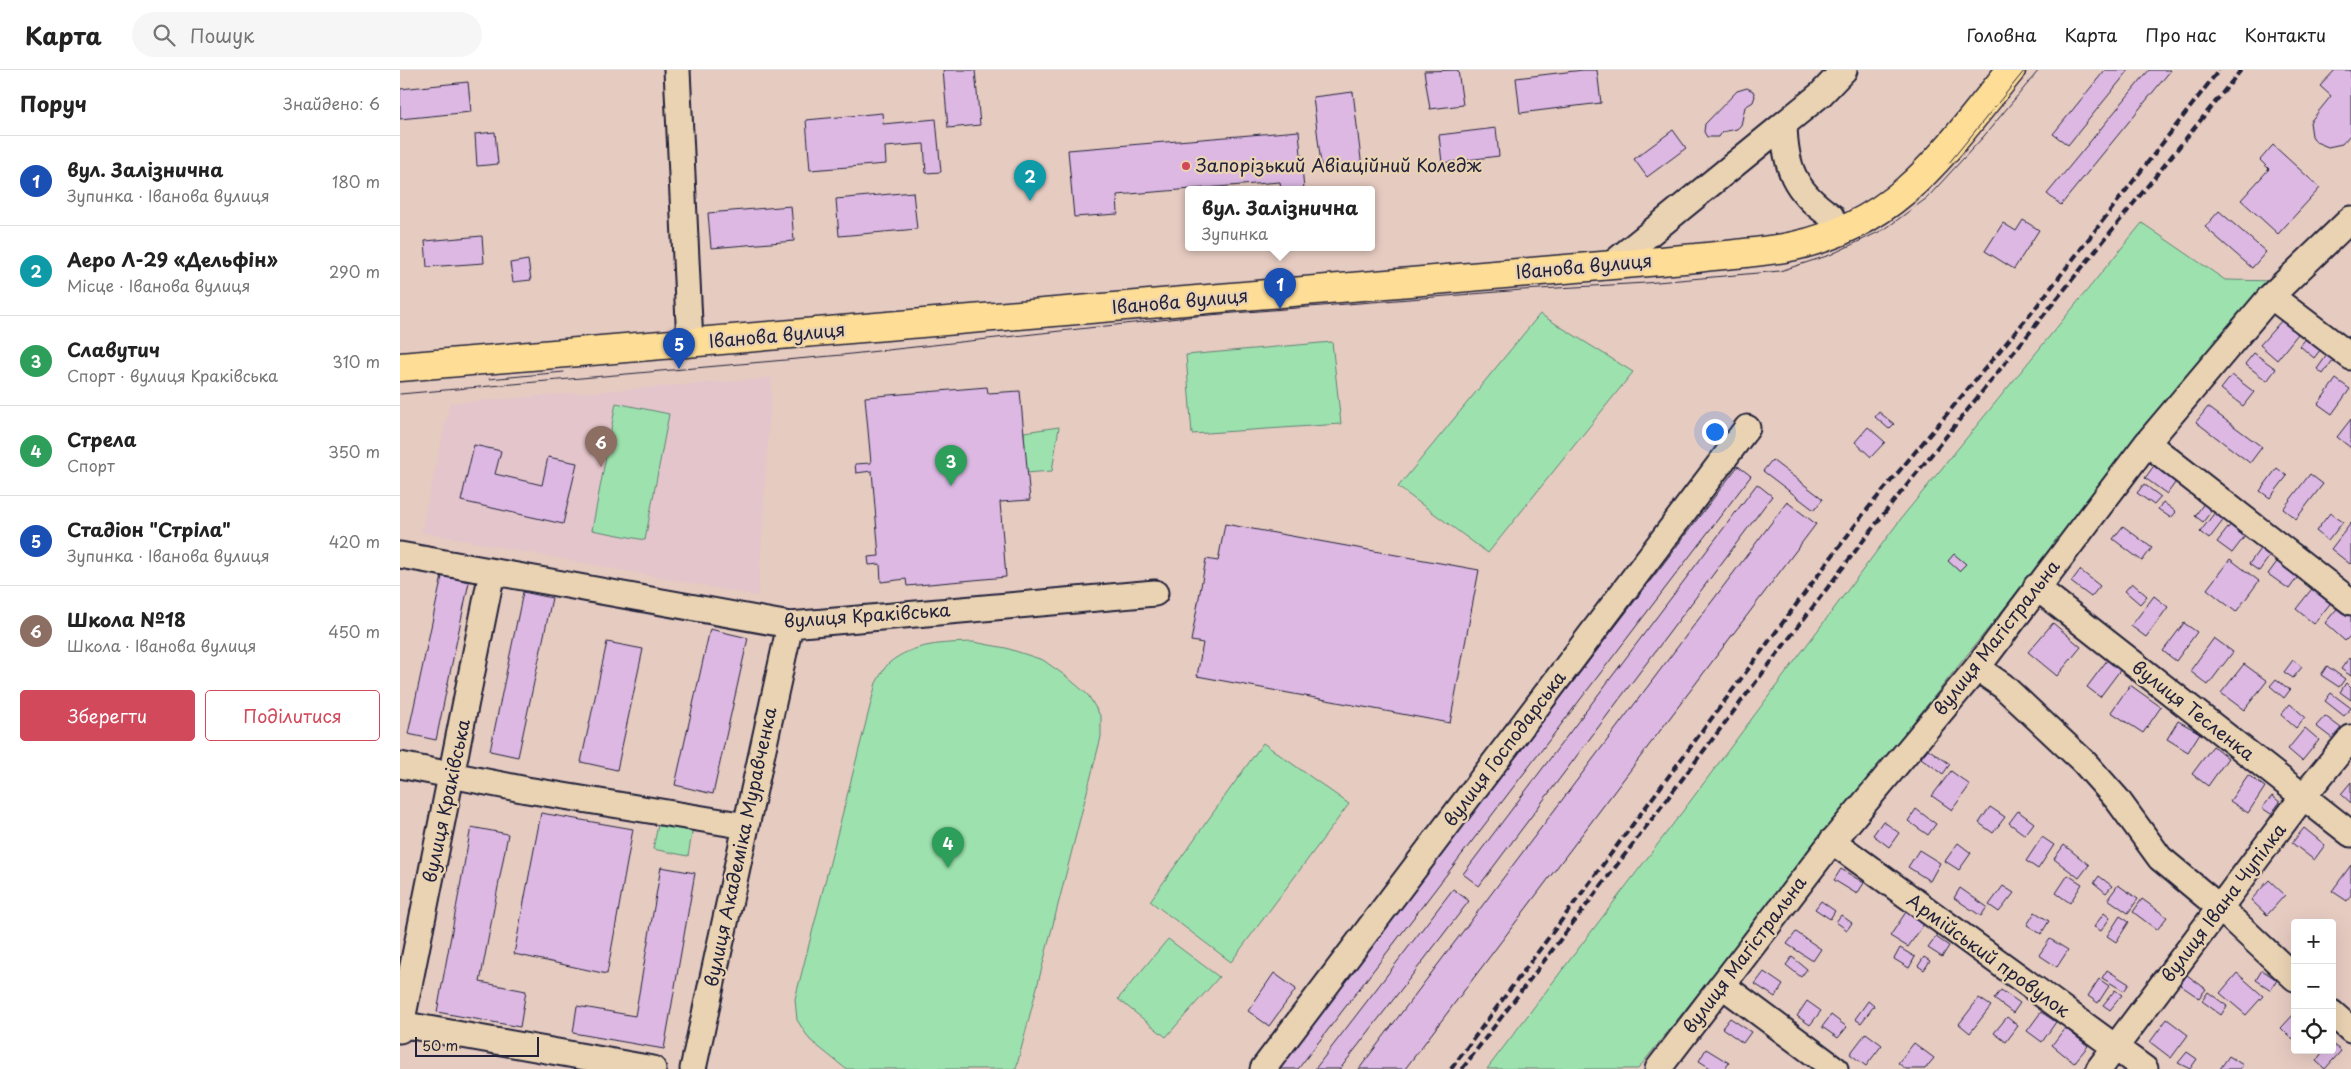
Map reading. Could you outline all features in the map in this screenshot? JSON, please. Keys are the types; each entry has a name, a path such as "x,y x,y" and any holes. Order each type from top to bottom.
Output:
{"main road":[{"name":"Іванова вулиця","path":"400,367 957,308 1751,237 1789,230 1831,216 1883,188 1928,147 1992,70"},
{"name":"Іванова вулиця","path":"400,353 689,336 1611,264 1794,246 1839,232 1893,203 1941,158 2011,70"}],"street":[{"path":"677,70 689,336"},
{"path":"1611,264 1821,94 1844,70"},
{"path":"1784,124 1785,148 1789,166 1800,188 1813,204 1831,216"},
{"name":"вулиця Магістральна","path":"1658,1069 1832,842 1977,668 2036,587 2147,444 2271,296 2351,219"},
{"path":"2271,296 2351,357"},
{"name":"вулиця Господарська","path":"1263,1069 1747,428"},
{"path":"2147,444 2351,602"},
{"name":"вулиця Краківська","path":"400,555 790,626 1156,593"},
{"name":"вулиця Краківська","path":"400,1026 453,777 492,572"},
{"name":"вулиця Тесленка","path":"2036,587 2302,798 2351,834"},
{"name":"вулиця Академіка Муравченка","path":"693,1069 790,626"},
{"path":"1977,668 2003,686 2065,743 2101,780 2160,858 2220,908 2291,974"},
{"name":"вулиця Івана Чупілка","path":"2099,1069 2302,798 2351,738"},
{"path":"400,765 453,777 746,826"},
{"name":"Армійський провулок","path":"1832,842 2145,1069"},
{"path":"1722,985 1835,1069"},
{"path":"2336,1017 2351,1030"},
{"path":"400,1026 653,1069"}],"shaded area":[{"path":"772,378 758,596 421,532 450,403"}],"green space":[{"path":"2142,223 2225,280 2276,281 2122,460 1638,1069 1487,1069 1683,811 1903,516"},
{"path":"1540,314 1633,372 1488,553 1398,487"},
{"path":"1332,342 1341,424 1192,434 1186,355"},
{"path":"616,403 669,414 645,540 592,530"},
{"path":"1059,427 1052,471 1026,473 1024,432"},
{"path":"973,642 1006,648 1043,660 1088,695 1101,717 1101,737 1016,1069 846,1069 810,1040 797,1020 795,999 876,683 889,663 908,651 929,645"},
{"path":"1263,743 1349,804 1231,962 1150,901"},
{"path":"659,820 693,827 688,856 653,849"},
{"path":"1168,939 1219,977 1166,1037 1118,999"}],"building":[{"path":"943,70 975,70 980,125 948,128"},
{"path":"1458,70 1463,105 1430,109 1424,71"},
{"path":"1597,70 1601,103 1520,113 1516,78"},
{"path":"2105,70 2129,70 2068,145 2053,134"},
{"path":"2149,70 2171,70 2061,205 2047,194"},
{"path":"2335,70 2351,70 2351,134 2342,144 2328,147 2316,142 2312,136 2310,122 2331,96 2320,86"},
{"path":"468,82 471,112 400,119 400,89"},
{"path":"1747,88 1753,91 1755,96 1753,102 1745,107 1741,125 1737,129 1722,132 1719,137 1707,137 1704,132 1705,124 1737,91"},
{"path":"1353,92 1362,168 1322,173 1313,97"},
{"path":"882,113 883,124 936,119 941,172 926,173 924,144 885,147 886,164 810,170 806,120"},
{"path":"1496,128 1499,156 1442,163 1439,135"},
{"path":"1673,130 1686,148 1647,177 1634,159"},
{"name":"Запорізький Авіаційний Коледж","path":"1299,131 1304,186 1280,186 1280,182 1230,186 1185,186 1185,190 1117,195 1118,214 1074,217 1068,150"},
{"path":"495,132 498,164 477,166 475,134"},
{"path":"2273,145 2320,188 2278,234 2241,200 2269,169 2260,160"},
{"path":"913,192 917,229 839,236 836,199"},
{"path":"791,206 794,241 711,248 708,213"},
{"path":"2219,211 2266,252 2252,268 2205,227"},
{"path":"2023,220 2039,230 2014,269 1985,251 2003,223 2016,231"},
{"path":"482,236 484,263 427,267 425,241"},
{"path":"528,260 531,280 513,282 510,263"},
{"path":"2282,320 2298,334 2277,360 2260,345"},
{"path":"2307,337 2321,349 2314,358 2300,346"},
{"path":"2254,353 2276,369 2267,381 2245,364"},
{"path":"2327,355 2333,360 2323,374 2317,369"},
{"path":"2232,375 2254,392 2243,406 2221,389"},
{"path":"2336,379 2350,389 2332,414 2318,404"},
{"path":"987,387 988,393 1020,391 1030,500 1000,502 1006,577 907,586 906,579 881,582 880,564 869,565 868,557 879,556 872,471 856,473 855,464 871,463 865,397"},
{"path":"2208,407 2262,447 2250,463 2196,422"},
{"path":"1879,412 1894,424 1889,429 1875,417"},
{"path":"2351,419 2351,448 2337,437"},
{"path":"1868,427 1885,442 1871,457 1855,442"},
{"path":"474,445 501,451 495,474 542,485 548,457 577,463 563,524 461,501"},
{"path":"1772,460 1823,499 1814,510 1763,471"},
{"path":"2156,463 2178,479 2167,494 2145,478"},
{"path":"1738,466 1751,476 1298,1069 1277,1069"},
{"path":"2277,468 2287,476 2270,498 2260,491"},
{"path":"2310,474 2323,484 2296,519 2283,509"},
{"path":"1757,484 1772,496 1479,886 1463,874"},
{"path":"2144,484 2161,497 2154,505 2137,493"},
{"path":"2207,499 2216,505 2203,522 2195,516"},
{"path":"1787,502 1816,524 1405,1069 1359,1069"},
{"path":"2163,502 2176,512 2171,518 2158,509"},
{"path":"2219,507 2228,514 2209,539 2200,532"},
{"path":"2330,513 2343,522 2328,541 2316,531"},
{"path":"2235,519 2249,531 2232,553 2217,542"},
{"path":"2351,523 2351,563 2350,564 2331,549"},
{"path":"1225,524 1479,570 1450,723 1197,676 1203,643 1191,641 1206,559 1218,561"},
{"path":"2123,526 2152,548 2142,561 2113,539"},
{"path":"2262,546 2272,553 2259,571 2249,564"},
{"path":"1954,554 1966,564 1959,571 1948,561"},
{"path":"2230,559 2259,581 2236,612 2207,589"},
{"path":"2279,559 2300,574 2289,589 2268,574"},
{"path":"2080,570 2100,586 2091,597 2071,582"},
{"path":"442,576 469,582 436,740 408,734"},
{"path":"2132,583 2147,596 2140,604 2125,591"},
{"path":"2315,585 2333,600 2314,624 2296,609"},
{"path":"523,592 552,598 518,757 490,751"},
{"path":"2154,596 2168,607 2146,637 2131,626"},
{"path":"2341,604 2351,612 2351,635 2345,641 2325,623"},
{"path":"2053,623 2081,647 2057,676 2028,652"},
{"path":"2184,623 2197,632 2176,661 2163,651"},
{"path":"710,629 748,638 713,794 675,785"},
{"path":"2214,638 2233,652 2208,685 2190,671"},
{"path":"607,642 643,649 617,770 581,762"},
{"path":"2349,658 2351,660 2351,676 2341,669"},
{"path":"2108,659 2121,669 2100,697 2087,687"},
{"path":"2293,660 2302,667 2293,678 2284,672"},
{"path":"2244,664 2267,681 2244,710 2221,693"},
{"path":"2327,666 2345,679 2339,687 2321,675"},
{"path":"2276,679 2290,690 2284,698 2270,686"},
{"path":"2346,683 2351,688 2351,700 2340,692"},
{"path":"2130,685 2161,707 2143,733 2111,712"},
{"path":"2331,693 2351,708 2344,716 2325,701"},
{"path":"2290,704 2305,717 2296,728 2281,715"},
{"path":"2325,716 2345,731 2337,742 2316,726"},
{"path":"2178,721 2200,733 2188,752 2167,739"},
{"path":"2305,728 2319,740 2302,761 2288,749"},
{"path":"2213,746 2228,758 2208,786 2192,774"},
{"path":"1928,749 1950,764 1943,774 1921,758"},
{"path":"1951,771 1970,785 1952,810 1932,796"},
{"path":"2248,775 2265,787 2248,813 2230,801"},
{"path":"2351,782 2351,803 2341,794"},
{"path":"2272,796 2280,802 2271,814 2262,808"},
{"path":"1990,807 2005,817 1993,833 1979,823"},
{"path":"1916,809 1936,824 1928,835 1908,821"},
{"path":"2018,811 2034,823 2025,835 2009,823"},
{"path":"541,813 633,829 607,974 514,954"},
{"path":"1883,821 1899,833 1889,847 1873,835"},
{"path":"471,827 508,834 480,982 526,991 520,1027 437,1012"},
{"path":"2304,828 2325,845 2314,860 2292,843"},
{"path":"2042,837 2054,845 2038,869 2026,861"},
{"path":"1958,843 1971,853 1959,870 1945,861"},
{"path":"2064,845 2089,865 2079,878 2054,859"},
{"path":"1919,850 1940,863 1930,881 1908,867"},
{"path":"2351,865 2351,895 2347,901 2332,891"},
{"path":"661,867 695,873 664,1049 573,1033 577,1006 635,1016"},
{"path":"1841,869 1864,883 1857,894 1834,880"},
{"path":"2068,875 2082,884 2070,903 2056,893"},
{"path":"2099,876 2112,886 2106,893 2094,883"},
{"path":"2269,880 2285,895 2267,915 2251,900"},
{"path":"2118,885 2138,899 2128,913 2108,899"},
{"path":"2003,886 2014,893 1999,912 1989,905"},
{"path":"1960,888 1987,907 1981,916 1954,898"},
{"path":"1453,889 1469,901 1340,1069 1315,1069"},
{"path":"2142,899 2167,917 2157,930 2133,912"},
{"path":"1821,901 1835,911 1830,919 1815,909"},
{"path":"1906,912 1924,924 1908,947 1890,936"},
{"path":"2035,912 2049,921 2041,934 2027,925"},
{"path":"2104,913 2110,918 2101,931 2094,927"},
{"path":"1841,915 1852,923 1847,930 1836,922"},
{"path":"2120,916 2129,922 2116,942 2107,936"},
{"path":"1796,932 1821,949 1813,961 1787,944"},
{"path":"1936,937 1949,946 1942,957 1928,948"},
{"path":"2050,939 2068,950 2057,967 2039,955"},
{"path":"1900,948 1915,957 1909,968 1894,959"},
{"path":"1792,957 1807,969 1801,977 1786,965"},
{"path":"1924,957 1930,961 1924,970 1918,966"},
{"path":"2107,970 2129,984 2124,991 2102,978"},
{"path":"2262,970 2277,980 2271,990 2256,980"},
{"path":"1764,972 1783,985 1775,997 1755,984"},
{"path":"1274,973 1296,989 1269,1026 1248,1011"},
{"path":"2237,973 2263,996 2246,1015 2220,993"},
{"path":"2187,975 2206,989 2199,998 2180,985"},
{"path":"2099,979 2109,986 2098,1003 2088,996"},
{"path":"2001,990 2020,1003 2013,1013 1994,999"},
{"path":"2115,990 2122,995 2110,1010 2103,1005"},
{"path":"2208,992 2227,1006 2221,1015 2202,1001"},
{"path":"1979,998 1991,1006 1970,1033 1959,1024"},
{"path":"1807,1001 1821,1011 1810,1025 1797,1016"},
{"path":"1868,1001 1874,1006 1861,1023 1855,1019"},
{"path":"2041,1012 2056,1022 2042,1042 2027,1031"},
{"path":"1831,1015 1847,1027 1838,1038 1822,1027"},
{"path":"2007,1017 2018,1026 2006,1042 1994,1033"},
{"path":"2291,1017 2291,1038 2281,1028"},
{"path":"1730,1018 1751,1032 1743,1043 1722,1028"},
{"path":"2167,1019 2188,1035 2171,1058 2150,1042"},
{"path":"2065,1028 2088,1046 2074,1063 2052,1045"},
{"path":"1866,1033 1882,1045 1866,1066 1850,1054"},
{"path":"1914,1043 1934,1058 1925,1069 1906,1069 1898,1063"},
{"path":"2336,1047 2341,1051 2325,1069 2316,1061 2321,1054 2336,1054"},
{"path":"1706,1049 1729,1063 1725,1069 1712,1069 1699,1061"},
{"path":"2187,1052 2197,1059 2190,1069 2178,1063"},
{"path":"2229,1056 2243,1065 2240,1069 2220,1069"}],"tram line":[{"path":"1949,163 2025,70"},
{"path":"400,394 842,355 1197,316 1522,290 1646,283 1780,271 1830,255 1885,229 1927,198 1984,136 2039,70"},
{"path":"489,379 564,372"}],"railway":[{"path":"1451,1069 1865,512 2033,311 2219,70"},
{"path":"1462,1069 1882,516 2241,70"}],"place":[{"name":"Запорізький Авіаційний Коледж","path":"1186,166"},
{"name":"Аеро Л-29 «Дельфін»","path":"1030,201"},
{"name":"вул. Залізнична","path":"1280,309"},
{"name":"Стадіон \"Стріла\"","path":"679,369"},
{"name":"Школа №18","path":"601,467"},
{"name":"Славутич","path":"951,486"},
{"name":"Стрела","path":"948,868"}]}
